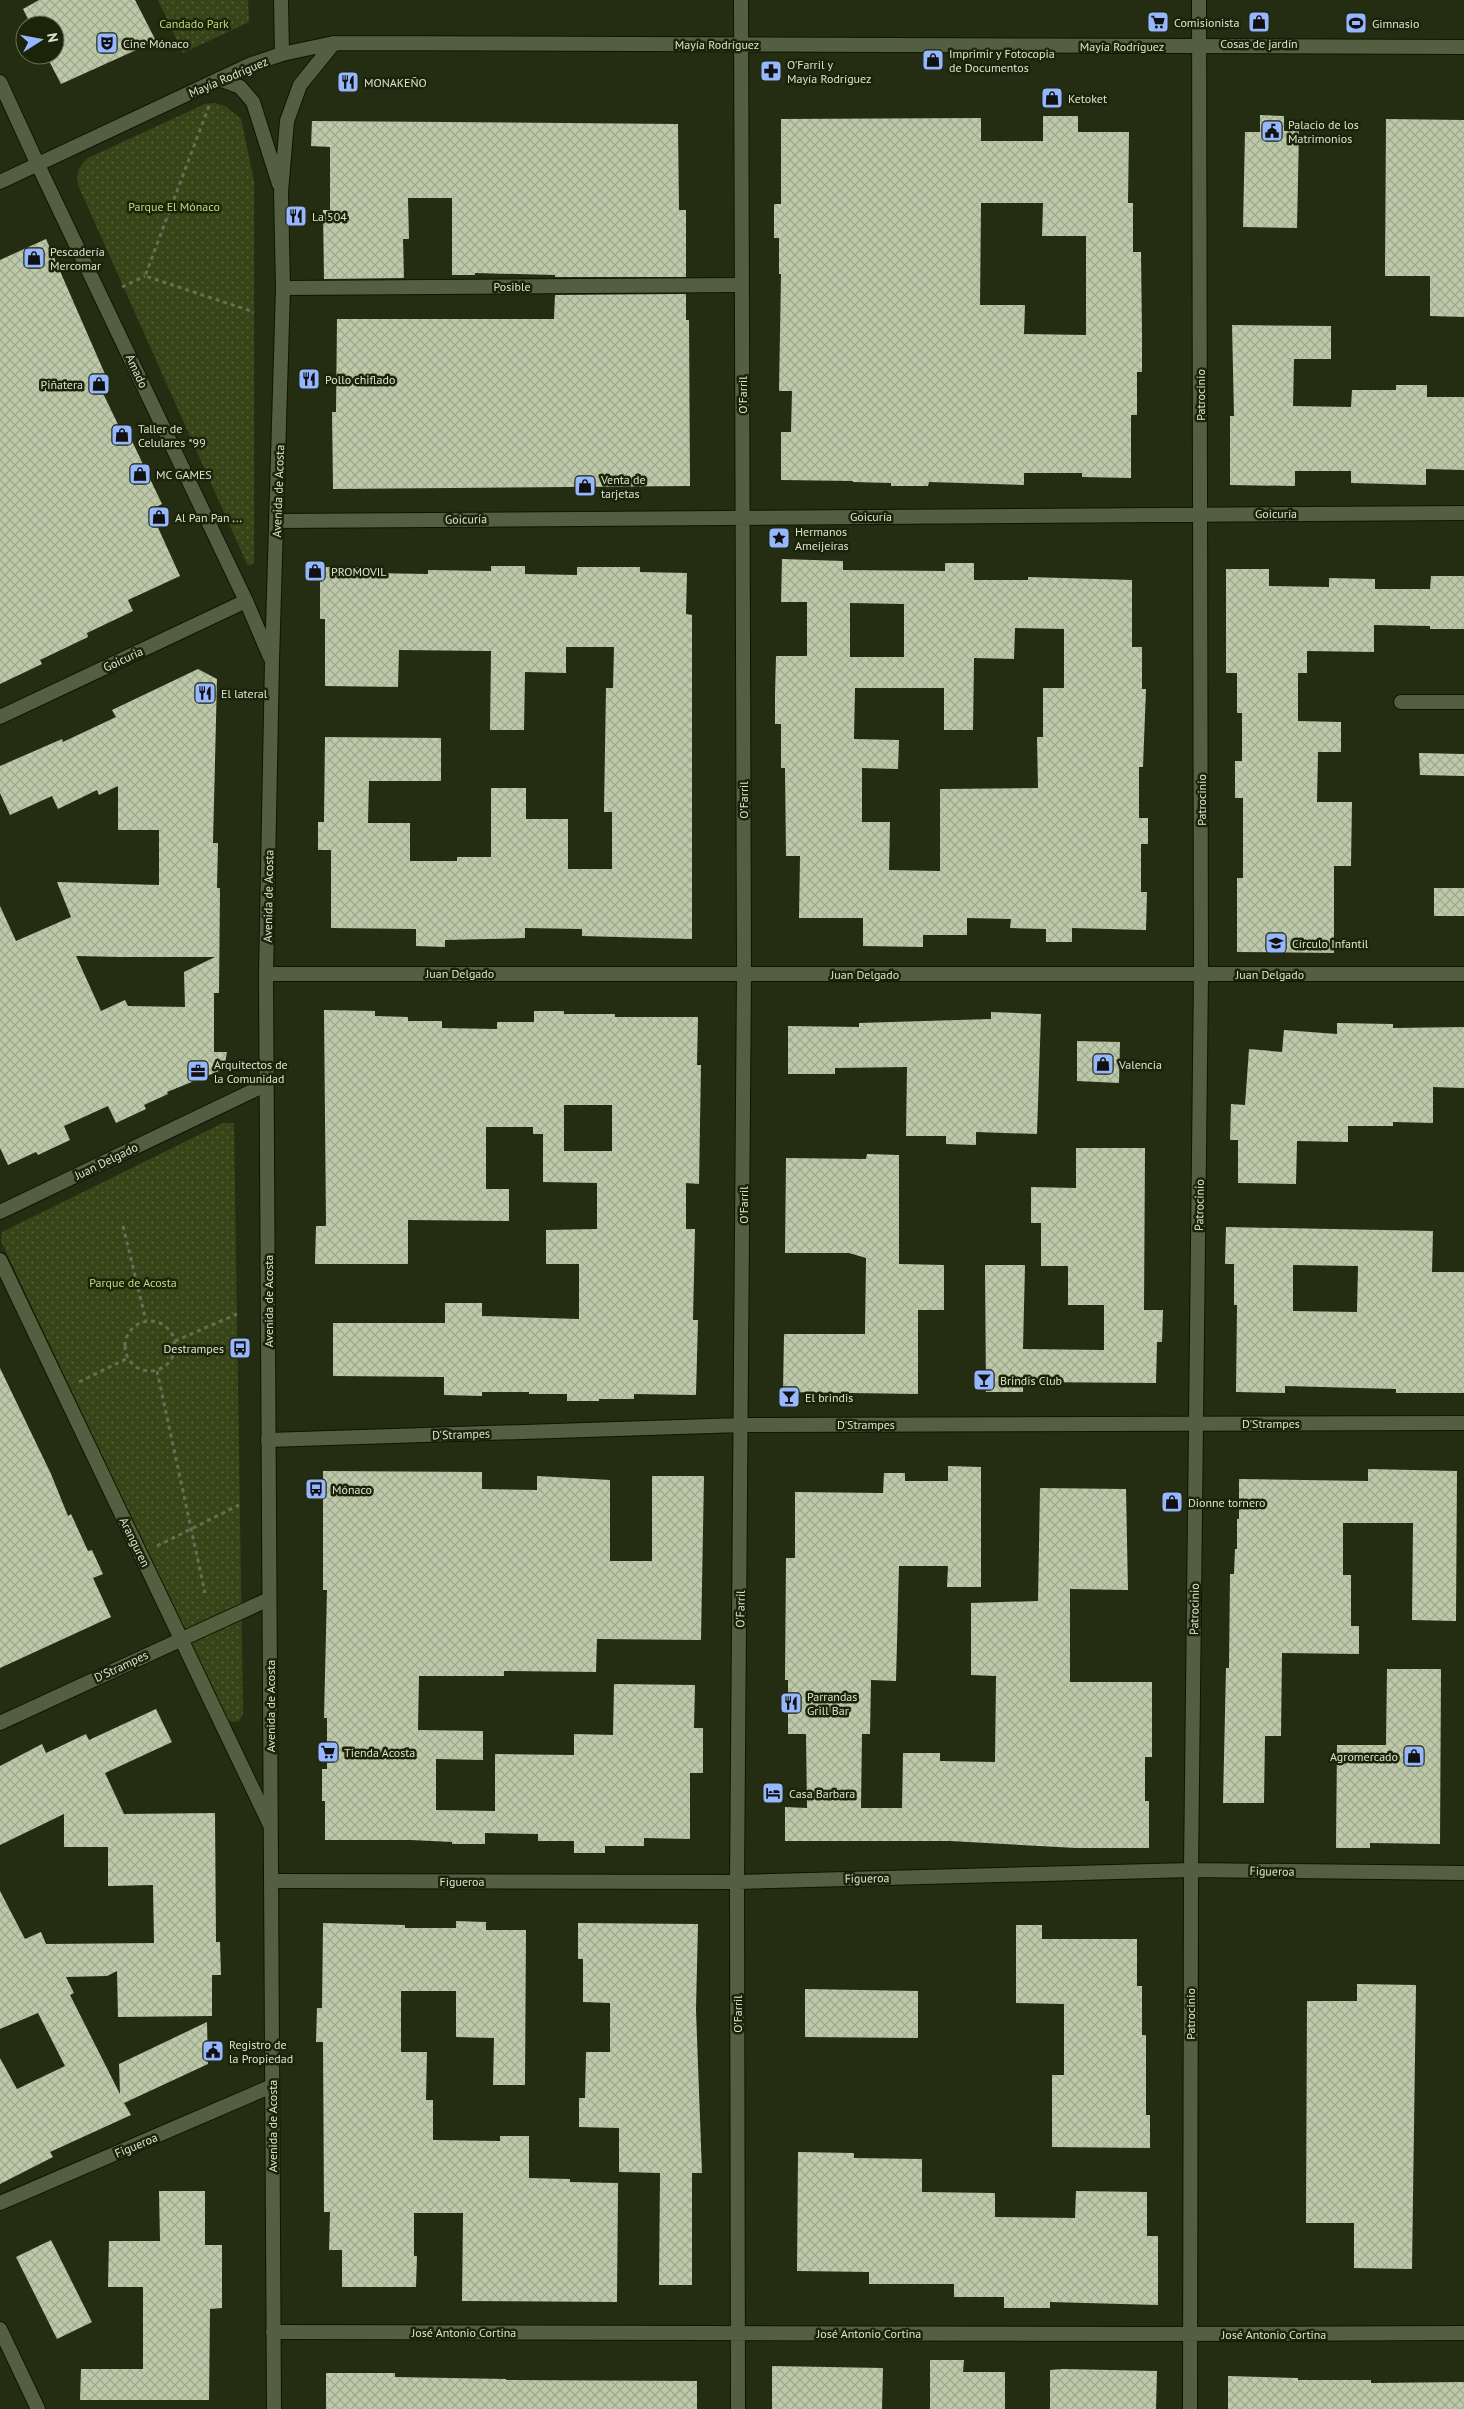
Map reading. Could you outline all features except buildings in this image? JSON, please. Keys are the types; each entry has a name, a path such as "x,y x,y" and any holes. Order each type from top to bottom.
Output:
{"street":[{"path":"281,0 282,54"},
{"name":"O'Farril","path":"738,2409 737,1882 744,973 741,0"},
{"name":"Patrocinio","path":"1190,2409 1190,1870 1197,1423 1201,974 1199,0"},
{"name":"Mayía Rodríguez","path":"0,182 248,65 282,54 334,43 1198,47 1464,46"},
{"name":"Avenida de Acosta","path":"274,2409 266,974 272,661 283,288 281,192 287,121 300,85 334,43"},
{"name":"Avenida de Acosta","path":"219,79 240,86 252,102 281,192"},
{"name":"Amado","path":"0,82 246,601 272,661"},
{"name":"Posible","path":"283,288 741,285"},
{"name":"Goicuría","path":"277,521 742,516 1464,513"},
{"name":"Goicuria","path":"0,717 246,601"},
{"path":"1401,702 1464,702"},
{"name":"Juan Delgado","path":"266,974 1464,974"},
{"name":"Juan Delgado","path":"0,1212 267,1084"},
{"name":"Aranguren","path":"0,1260 270,1825"},
{"name":"D'Strampes","path":"268,1440 742,1424 1464,1423"},
{"name":"D'Strampes","path":"0,1723 269,1599"},
{"name":"Figueroa","path":"271,1881 737,1882 1190,1870 1464,1873"},
{"name":"Figueroa","path":"0,2203 272,2086"},
{"path":"0,2329 38,2409"},
{"name":"José Antonio Cortina","path":"273,2332 737,2332 1190,2335 1464,2333"}],"path":[{"path":"145,276 219,79"},
{"path":"122,287 145,276 254,312"},
{"path":"123,1226 146,1320"},
{"path":"175,1341 237,1314"},
{"path":"146,1320 154,1321 168,1328 175,1341 172,1359 157,1370 140,1370 128,1358 124,1346 127,1335 135,1325 146,1320"},
{"path":"78,1382 128,1358"},
{"path":"157,1370 205,1593"},
{"path":"156,1546 239,1505"}],"green space":[{"name":"Candado Park","path":"158,0 248,0 249,22 183,53"},
{"name":"Parque El Mónaco","path":"215,103 225,106 241,119 254,181 254,562 250,566 247,564 77,181 79,170 88,158 205,104"},
{"name":"Parque de Acosta","path":"223,1123 234,1123 243,1714 239,1721 234,1722 226,1720 1,1241 2,1232"}],"place":[{"name":"Comisionista","path":"1158,22"},
{"name":"Cosas de jardín","path":"1259,22"},
{"name":"Gimnasio","path":"1356,23"},
{"name":"Cine Mónaco","path":"107,43"},
{"name":"Imprimir y Fotocopia de Documentos","path":"933,60"},
{"name":"O'Farril y Mayía Rodríguez","path":"771,71"},
{"name":"MONAKEÑO","path":"348,82"},
{"name":"Ketoket","path":"1052,98"},
{"name":"Palacio de los Matrimonios","path":"1272,131"},
{"name":"La 504","path":"296,216"},
{"name":"Pescadería Mercomar","path":"34,258"},
{"name":"Pollo chiflado","path":"309,379"},
{"name":"Piñatera","path":"99,384"},
{"name":"Taller de Celulares *99","path":"122,435"},
{"name":"MC GAMES","path":"140,474"},
{"name":"Venta de tarjetas","path":"585,486"},
{"name":"Al Pan Pan ...","path":"159,517"},
{"name":"Hermanos Ameijeiras","path":"779,538"},
{"name":"PROMOVIL","path":"315,571"},
{"name":"El lateral","path":"205,693"},
{"name":"Círculo Infantil","path":"1276,943"},
{"name":"Valencia","path":"1103,1064"},
{"name":"Arquitectos de la Comunidad","path":"198,1071"},
{"name":"Destrampes","path":"240,1348"},
{"name":"Brindis Club","path":"984,1380"},
{"name":"El brindis","path":"789,1397"},
{"name":"Mónaco","path":"316,1489"},
{"name":"Dionne tornero","path":"1172,1502"},
{"name":"Parrandas Grill Bar","path":"791,1703"},
{"name":"Tienda Acosta","path":"328,1752"},
{"name":"Agromercado","path":"1414,1756"},
{"name":"Casa Barbara","path":"773,1793"},
{"name":"Registro de la Propiedad","path":"213,2051"}]}
